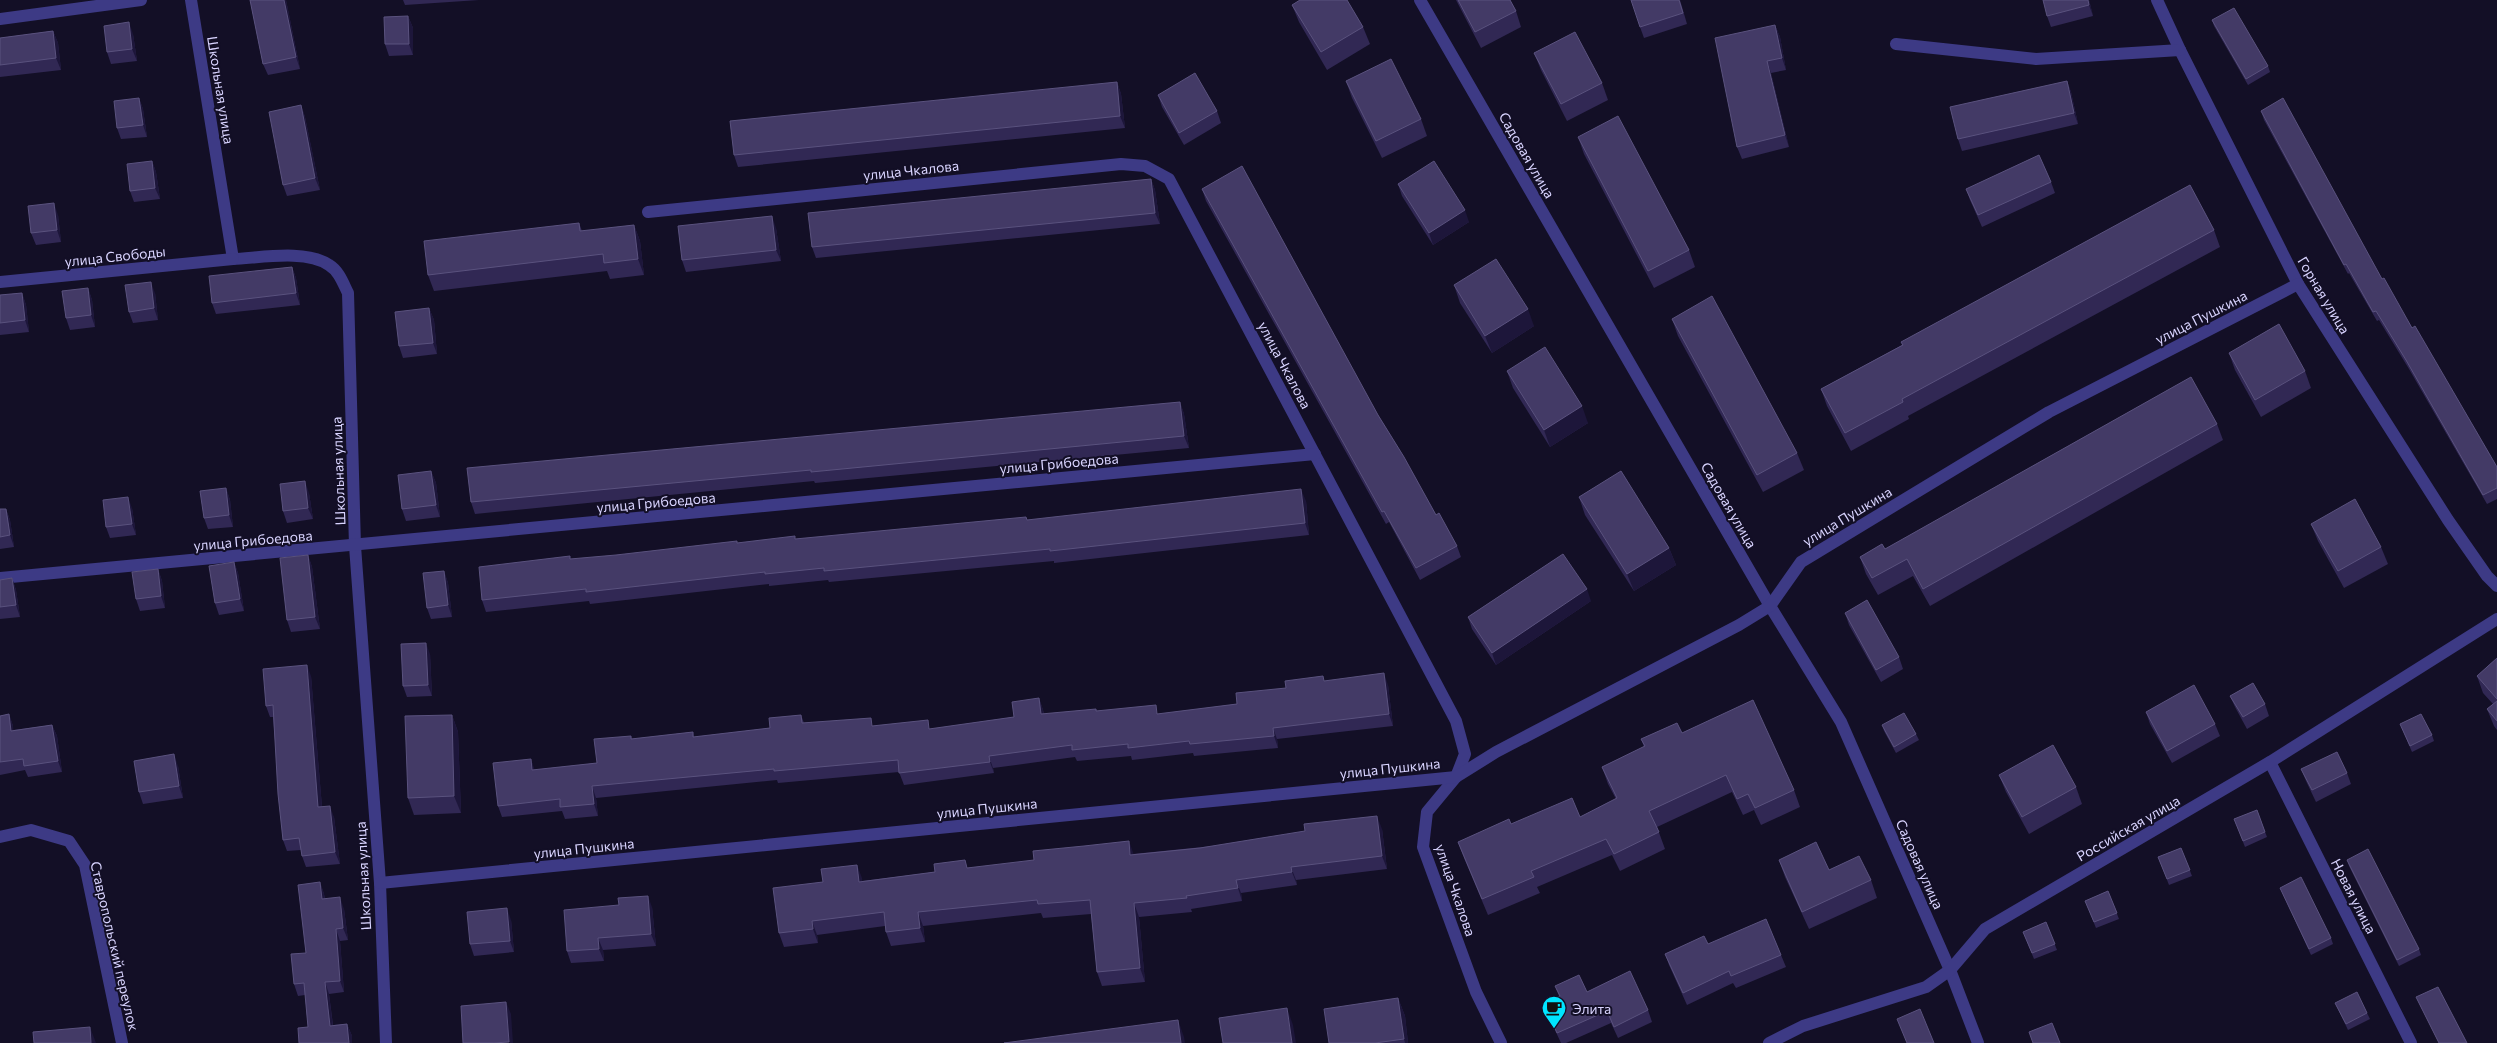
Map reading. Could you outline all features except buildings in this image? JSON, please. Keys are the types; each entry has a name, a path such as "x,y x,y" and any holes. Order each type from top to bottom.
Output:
{"street":[{"path":"0,19 141,0"},
{"name":"Школьная улица","path":"191,0 232,259 314,258 329,265 341,277 348,293 355,546 380,883 386,1043"},
{"name":"Садовая улица","path":"1420,0 1770,606 1841,722 1950,970 1978,1043"},
{"name":"Горная улица","path":"2157,0 2180,50 2298,284 2448,520 2487,576 2497,586"},
{"path":"1896,44 2036,59 2180,50"},
{"name":"улица Чкалова","path":"648,212 1121,164 1145,166 1169,179 1456,721 1465,754 1456,777 1427,812 1423,847 1476,992 1501,1043"},
{"name":"улица Свободы","path":"0,282 232,259"},
{"name":"улица Пушкина","path":"380,883 1456,777 1496,752 1739,625 1770,606 1801,562 2049,412 2298,284"},
{"name":"улица Грибоедова","path":"0,578 1315,454"},
{"name":"Российская улица","path":"1769,1043 1803,1026 1926,987 1950,970 1985,929 2270,762 2497,619"},
{"name":"Новая улица","path":"2270,762 2412,1043"},
{"name":"Ставропольский переулок","path":"0,837 31,830 69,841 85,865 122,1043"}],"place":[{"name":"Элита","path":"1554,1029"}]}
